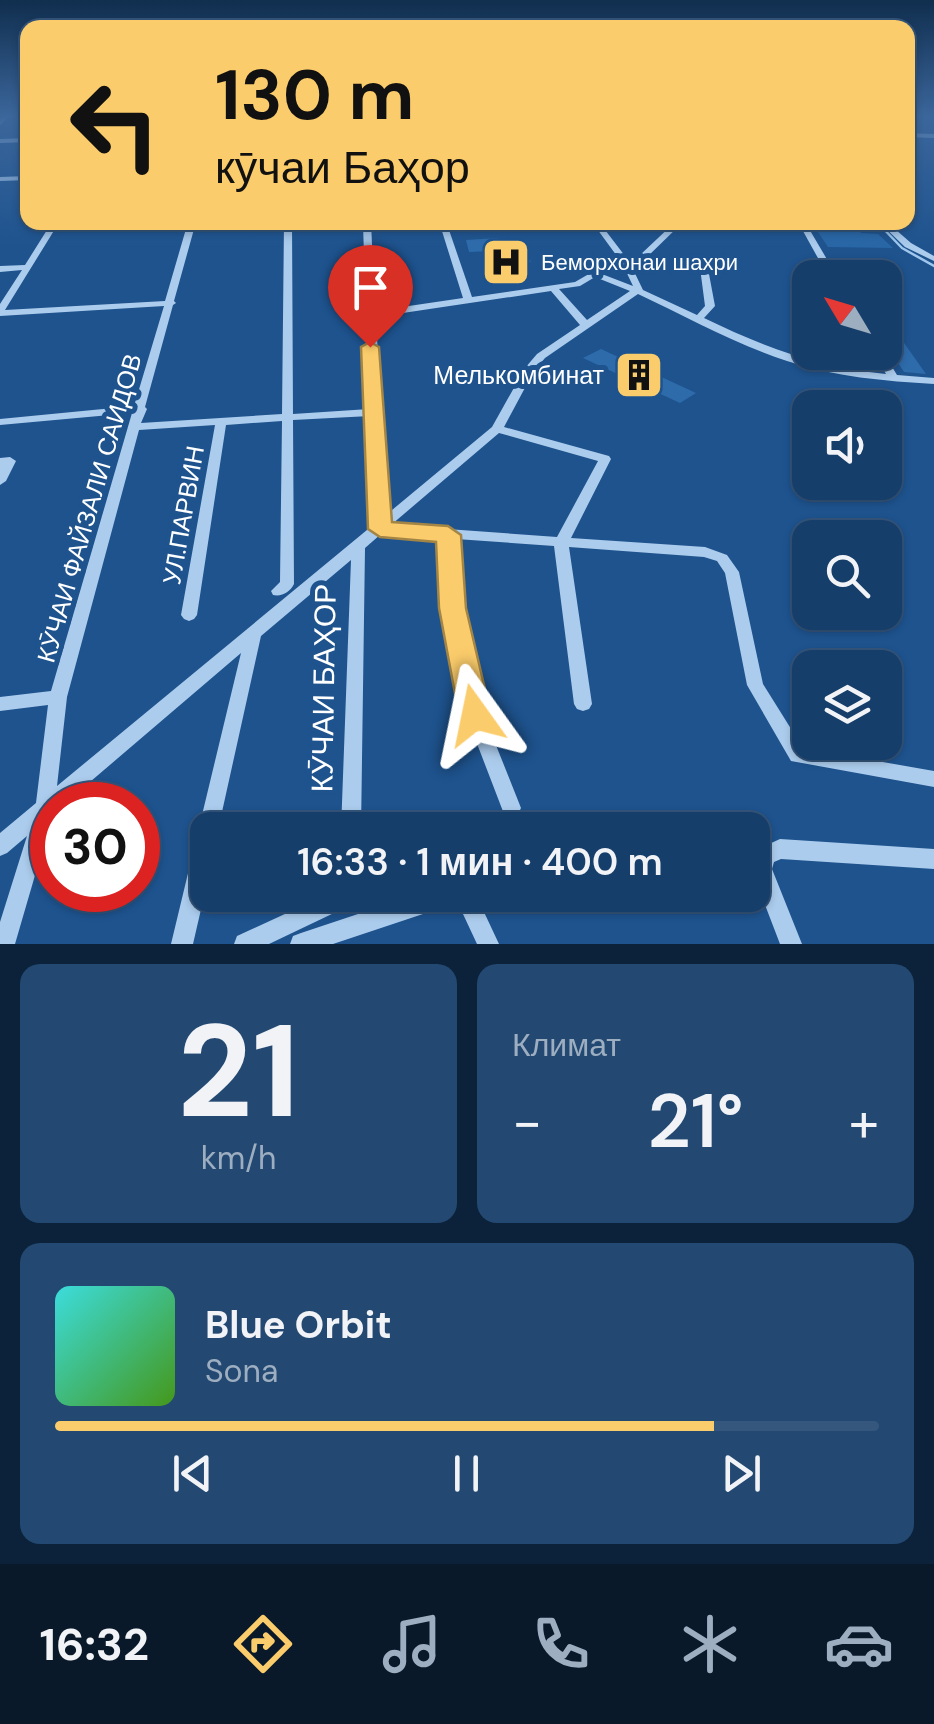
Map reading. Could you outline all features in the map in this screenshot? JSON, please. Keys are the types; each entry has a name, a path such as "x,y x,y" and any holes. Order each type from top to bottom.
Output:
{"street":[{"path":"0,312 52,230"},
{"name":"КӮЧАИ ФАЙЗАЛИ САИДОВ","path":"47,782 58,697 190,230"},
{"path":"278,591 287,584 288,230"},
{"path":"367,230 380,529 705,552 722,558 732,572 755,684 791,748 807,759 934,779"},
{"path":"445,230 468,300"},
{"path":"601,230 639,289"},
{"path":"622,258 641,258 671,230"},
{"path":"806,230 823,260"},
{"path":"891,230 934,259"},
{"path":"699,319 710,306 703,260"},
{"path":"0,268 28,266"},
{"path":"369,315 577,284 594,274 639,289 775,353 818,367 934,381"},
{"path":"553,288 584,323"},
{"name":"КӮЧАИ БАҲОР","path":"77,782 497,430 529,370 541,356 639,289"},
{"path":"0,312 171,303"},
{"path":"888,370 893,378"},
{"path":"0,422 141,410"},
{"path":"136,427 372,412"},
{"name":"УЛ.ПАРВИН","path":"189,615 221,422"},
{"path":"497,430 605,459 561,543 583,704"},
{"path":"0,462 10,461 0,481"},
{"path":"448,535 452,608 475,715 511,808"},
{"name":"КӮЧАИ БАҲОР","path":"351,812 358,547"},
{"path":"213,812 254,633"},
{"path":"0,704 58,697"},
{"name":"КӮЧАИ БАҲОР","path":"0,846 30,821"},
{"path":"791,944 762,869 765,856 780,849 934,859"},
{"path":"4,944 30,857"},
{"path":"182,944 190,910"},
{"path":"245,944 314,912"},
{"path":"301,944 396,912"},
{"path":"474,912 488,944"}],"shaded area":[{"path":"817,230 878,234 893,248 828,247"}],"building":[{"path":"498,238 503,250 524,249 531,262 494,263 491,251 469,252 466,240"},
{"path":"902,340 926,374 902,369"},
{"name":"Мелькомбинат","path":"601,349 696,393 680,403 583,358"}],"waterway":[{"path":"885,230 902,248 934,266"}],"place":[{"name":"Беморхонаи шахри","path":"506,262"},
{"name":"Мелькомбинат","path":"639,375"}],"route":[{"path":"370,347 380,529 448,535 452,608 475,715"}]}
